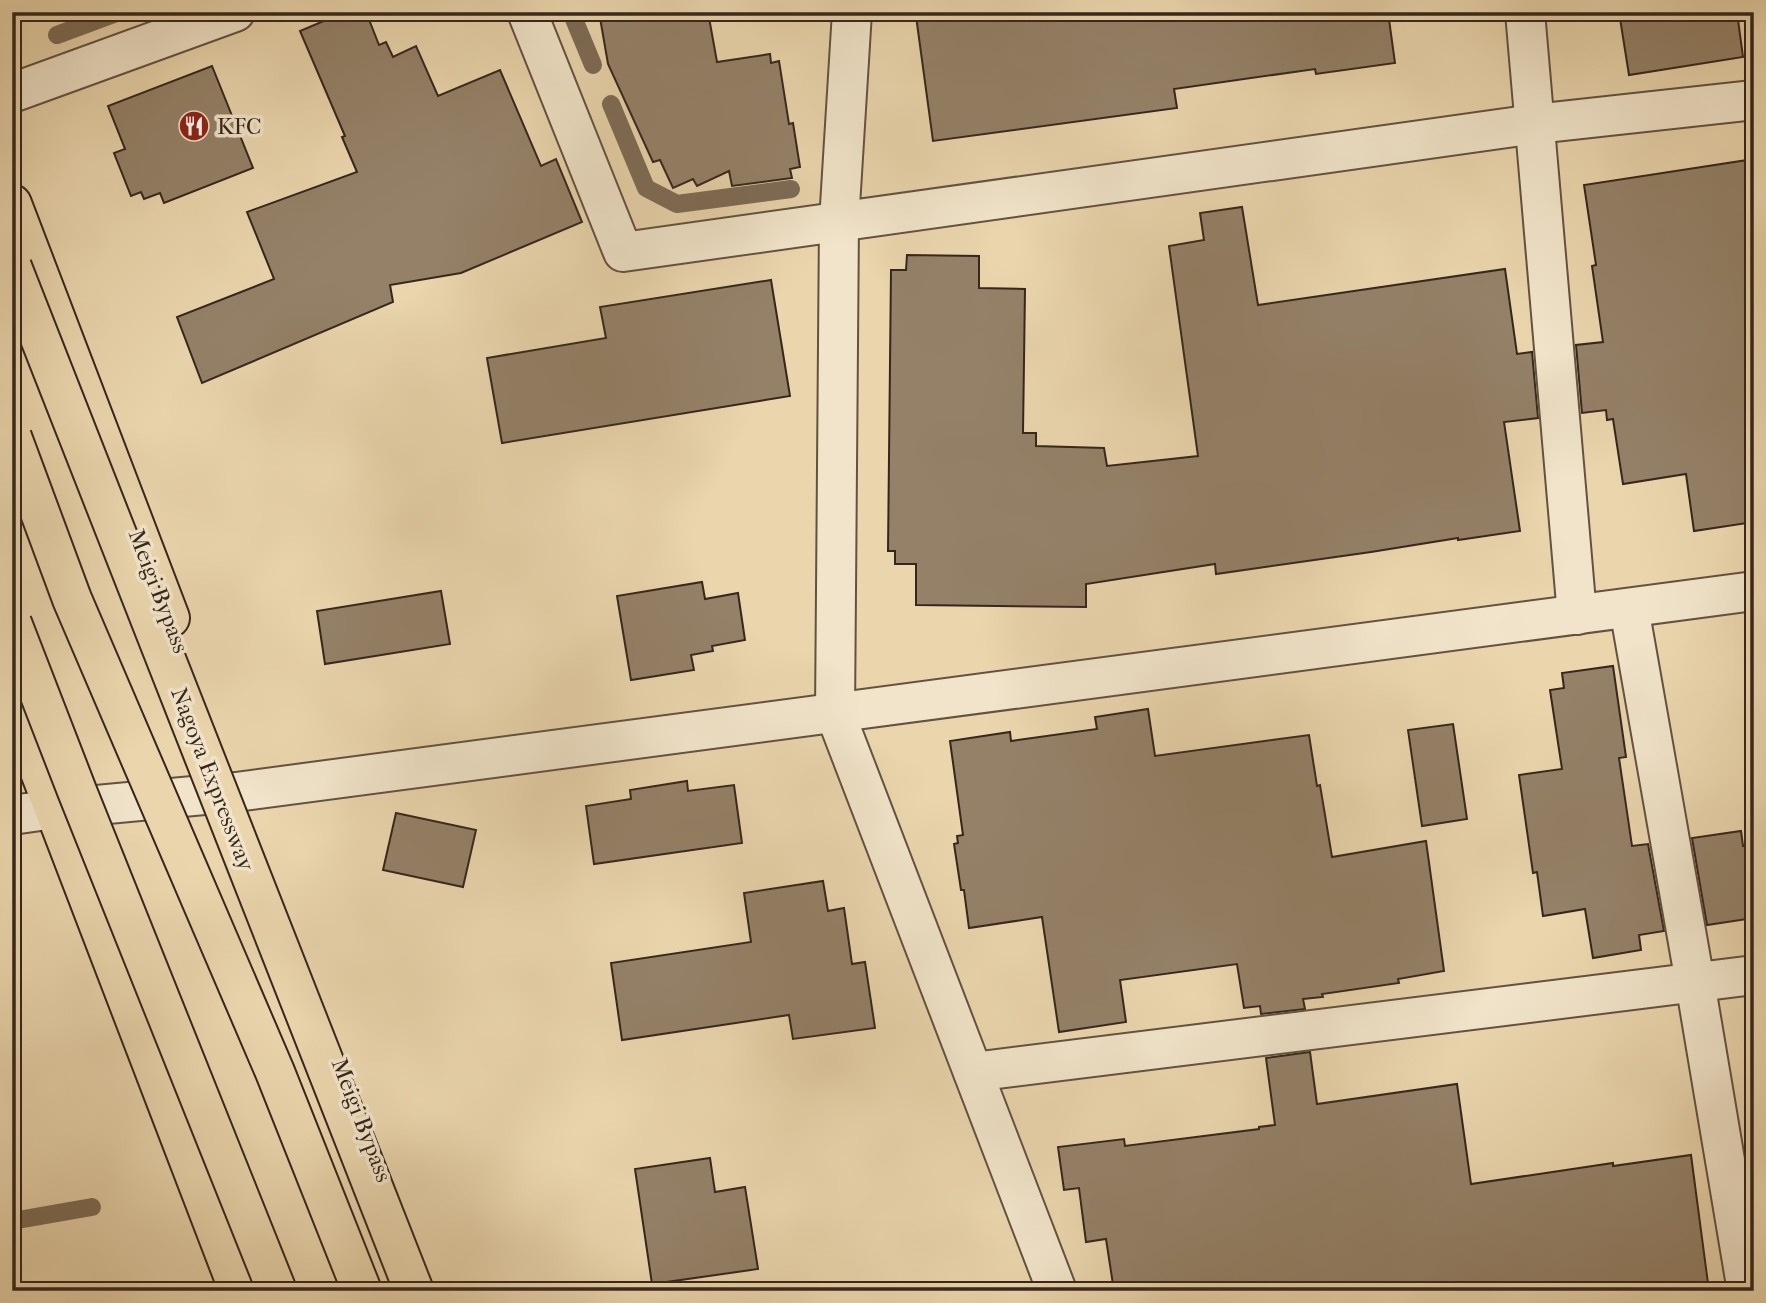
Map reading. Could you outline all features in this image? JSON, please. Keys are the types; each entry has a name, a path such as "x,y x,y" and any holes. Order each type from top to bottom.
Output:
{"highway":[{"name":"Meigi Bypass","path":"12,204 426,1291"},
{"name":"Nagoya Expressway","path":"12,267 414,1291"},
{"path":"12,437 72,599 275,1072 362,1291"},
{"path":"12,623 278,1291"},
{"path":"12,699 239,1291"}],"street":[{"path":"12,93 236,12"},
{"path":"527,12 623,253 1535,124 1754,100"},
{"path":"852,12 839,222 835,713 1057,1291"},
{"path":"1525,12 1577,615"},
{"path":"12,815 236,792 1754,591"},
{"path":"1629,608 1747,1291"},
{"path":"973,1072 1754,975"}],"building":[{"path":"345,12 366,12 379,45 386,42 393,57 416,46 438,96 500,70 541,166 556,159 582,222 461,273 390,285 393,302 202,383 177,317 274,279 247,212 357,172 342,137 345,136 300,31"},
{"path":"599,12 708,12 717,62 770,54 771,63 779,61 789,124 793,123 800,167 790,169 792,178 732,186 729,171 697,186 693,179 673,188 660,160 653,162 608,64"},
{"path":"943,12 1388,12 1395,63 1316,74 1315,69 1174,89 1177,108 933,141 916,16"},
{"path":"1619,12 1737,12 1743,57 1629,75"},
{"path":"212,66 253,168 164,203 160,193 144,199 141,192 131,196 114,153 125,149 108,106"},
{"path":"1754,159 1754,522 1694,531 1686,474 1623,484 1613,419 1607,420 1606,410 1582,413 1576,345 1603,342 1592,266 1596,265 1584,185"},
{"path":"1242,207 1258,305 1505,269 1517,354 1532,352 1538,418 1504,422 1520,531 1216,574 1215,564 1086,584 1086,607 916,605 916,564 895,564 895,551 888,551 891,270 906,270 907,255 979,256 979,288 1025,289 1023,433 1036,433 1036,446 1104,448 1107,466 1198,456 1169,246 1204,240 1200,213"},
{"path":"771,280 790,396 502,443 487,358 606,338 600,307"},
{"path":"702,582 705,599 738,593 745,640 712,646 713,651 691,655 694,670 631,680 617,596"},
{"path":"441,591 450,644 325,664 317,611"},
{"path":"1613,666 1626,757 1619,758 1632,846 1648,844 1664,931 1639,935 1641,950 1593,958 1585,909 1543,916 1537,872 1533,873 1519,775 1562,769 1550,690 1564,688 1562,673"},
{"path":"1148,709 1155,756 1309,735 1332,857 1426,841 1444,971 1398,979 1399,983 1322,994 1323,997 1303,999 1305,1009 1261,1014 1260,1006 1244,1008 1237,964 1120,980 1126,1022 1059,1032 1042,917 969,928 954,844 958,843 957,836 963,835 950,741 1010,732 1011,741 1097,729 1095,717"},
{"path":"1453,724 1467,819 1422,826 1408,730"},
{"path":"687,781 688,791 734,785 742,843 594,864 586,806 631,799 630,790"},
{"path":"396,813 476,830 463,887 383,870"},
{"path":"1741,831 1743,846 1754,844 1754,918 1707,925 1692,838"},
{"path":"823,881 828,911 844,908 852,964 865,962 875,1028 793,1039 789,1015 622,1040 611,963 751,942 744,893"},
{"path":"1310,1052 1317,1104 1457,1084 1471,1184 1613,1163 1613,1166 1691,1155 1709,1291 1114,1291 1106,1239 1086,1242 1079,1188 1064,1190 1058,1147 1124,1139 1125,1146 1275,1125 1266,1058"},
{"path":"710,1158 715,1192 745,1187 758,1269 652,1284 635,1169"}],"waterway":[{"path":"57,35 119,12"},
{"path":"571,12 593,65"},
{"path":"611,104 646,188 677,204 791,189"},
{"path":"12,1221 92,1207"}],"place":[{"name":"KFC","path":"194,126"}]}
